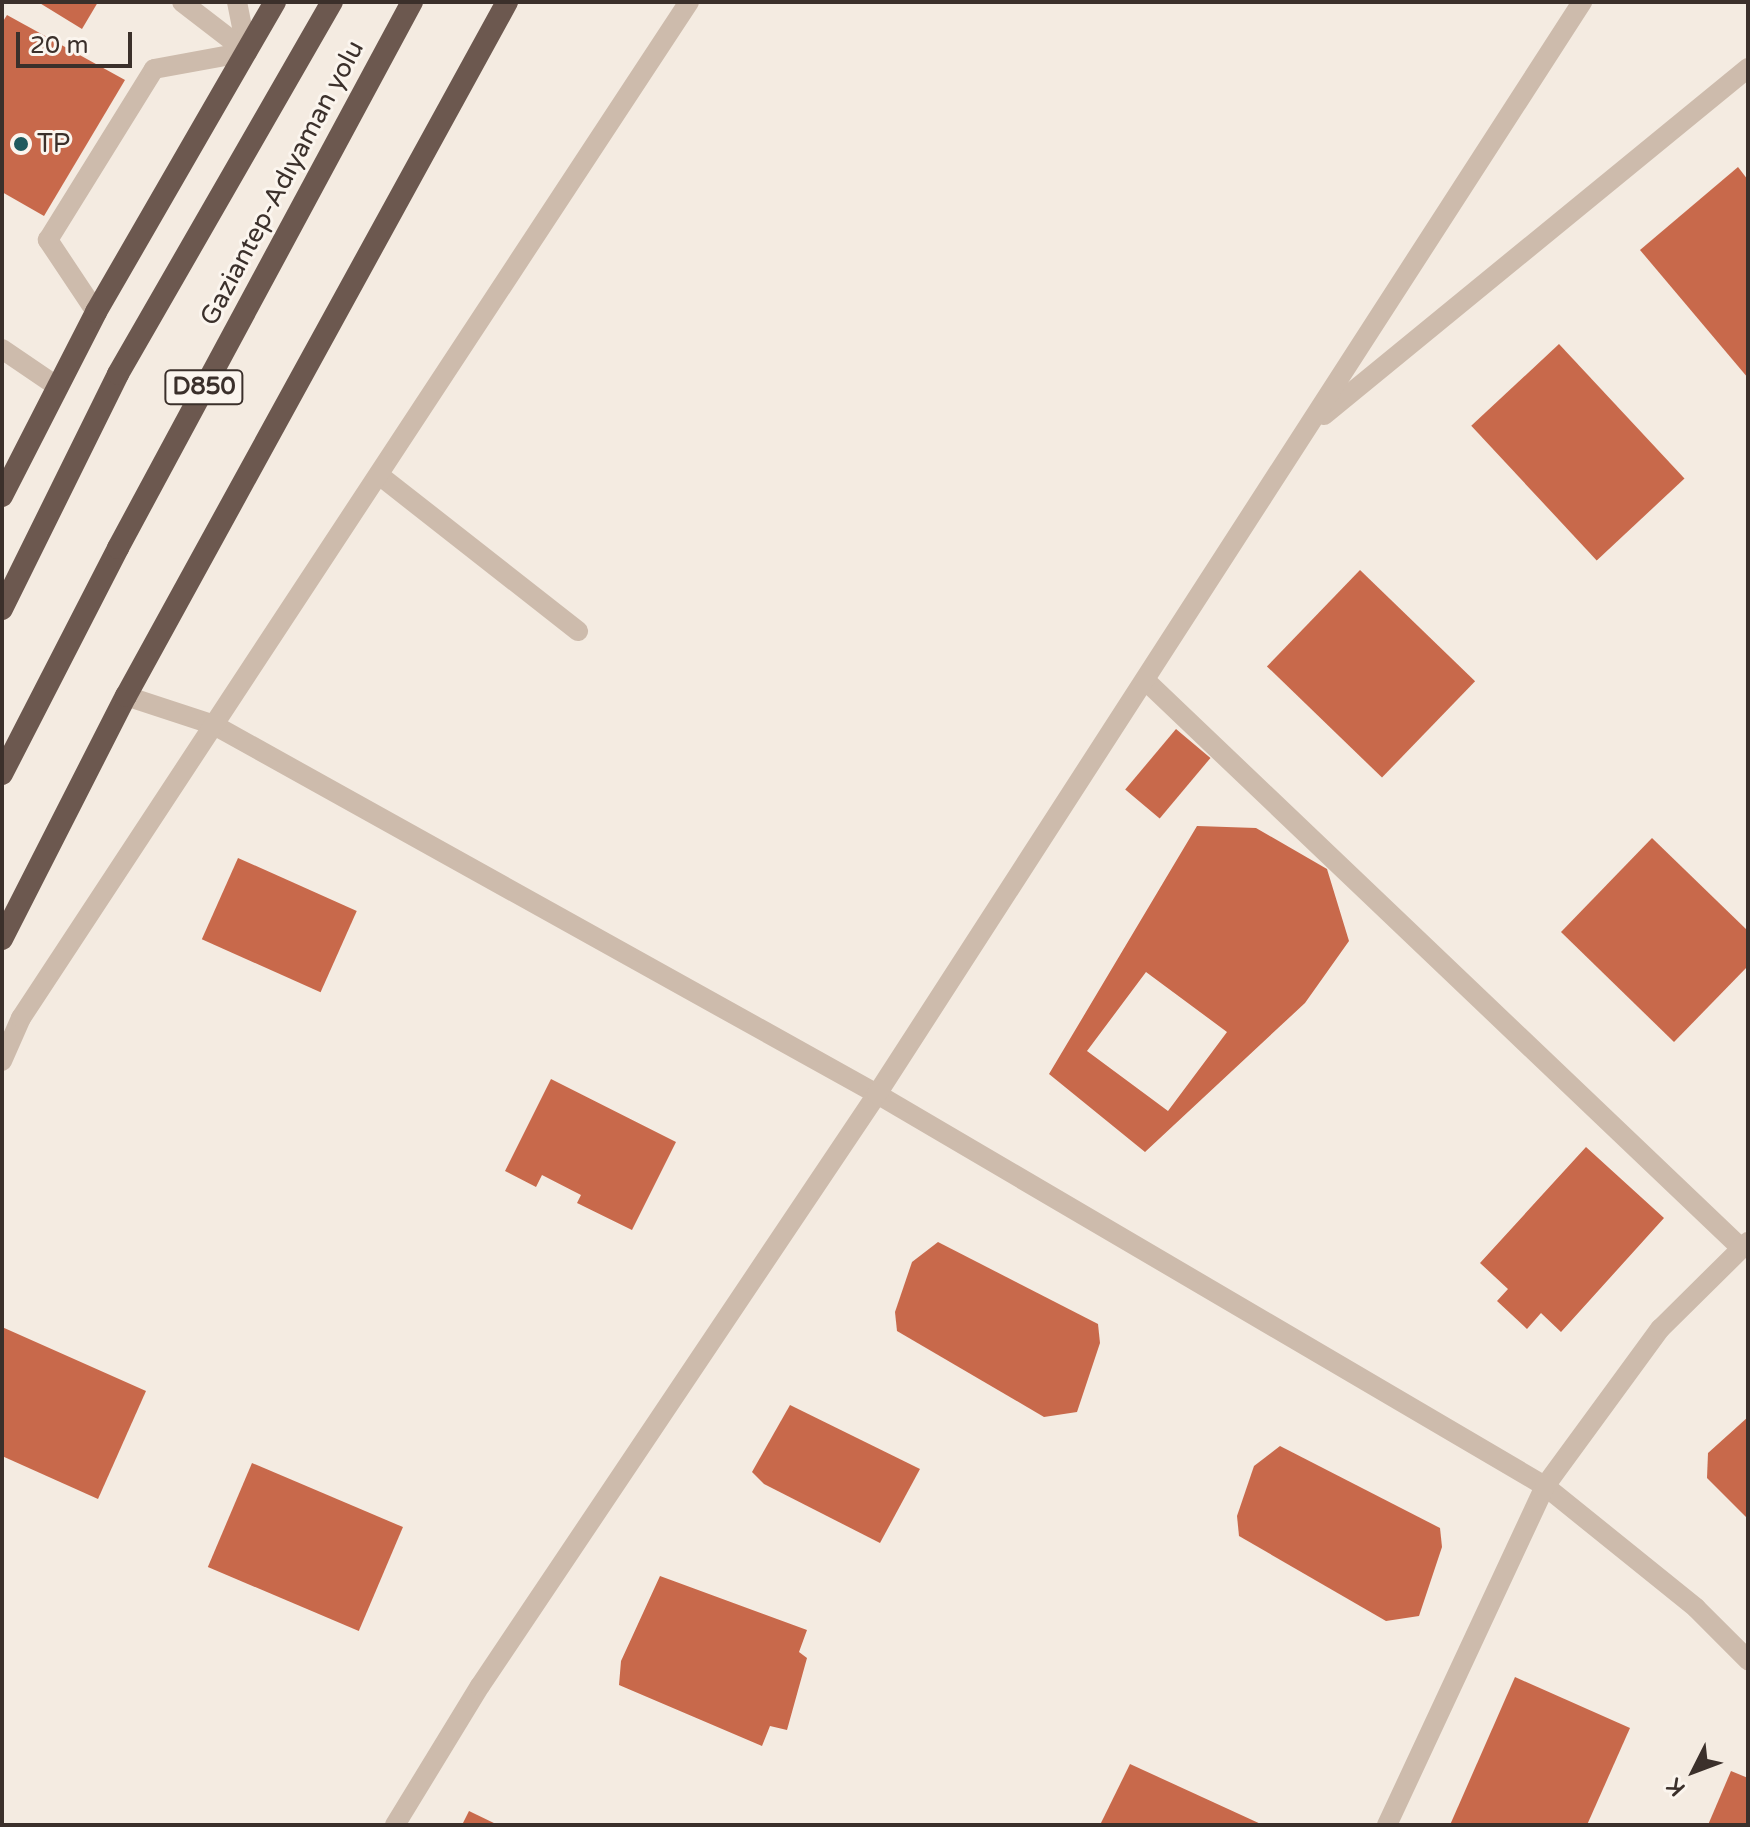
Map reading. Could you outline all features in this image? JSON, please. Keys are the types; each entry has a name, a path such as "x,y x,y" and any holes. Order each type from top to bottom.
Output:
{"highway":[{"path":"2,496 96,312 275,2"},
{"name":"Gaziantep-Adıyaman yolu","path":"2,609 118,374 332,2"},
{"name":"Gaziantep-Adıyaman yolu","path":"2,774 125,534 412,2"},
{"path":"2,939 126,696 507,2"}],"street":[{"path":"182,2 247,52"},
{"path":"237,2 247,52"},
{"path":"2,1061 21,1018 689,2"},
{"path":"395,1825 480,1686 877,1094 1582,2"},
{"path":"96,312 48,240 154,69 247,52"},
{"path":"1310,426 1748,68"},
{"path":"2,349 58,387"},
{"path":"379,475 578,631"},
{"path":"1145,680 1745,1245 1660,1329 1545,1486 1387,1825"},
{"path":"126,696 214,725 877,1094 1545,1486 1696,1608 1748,1660"}],"building":[{"path":"38,2 98,2 82,29"},
{"path":"7,15 125,80 44,216 2,192 2,23"},
{"path":"1738,167 1748,180 1748,378 1640,250"},
{"path":"1559,344 1684,479 1597,560 1471,426"},
{"path":"1360,570 1475,681 1382,778 1267,666"},
{"path":"1176,729 1210,758 1160,818 1125,790"},
{"path":"1197,826 1256,828 1327,869 1349,941 1305,1003 1145,1152 1049,1074","holes":["1146,972 1227,1032 1168,1111 1087,1051"]},
{"path":"1652,838 1748,931 1748,966 1674,1042 1561,932"},
{"path":"238,858 357,911 321,992 202,939"},
{"path":"551,1079 676,1142 632,1230 577,1203 581,1195 542,1175 536,1187 505,1171"},
{"path":"1586,1147 1664,1218 1561,1332 1541,1313 1527,1329 1497,1301 1508,1289 1480,1263"},
{"path":"938,1242 1098,1324 1100,1343 1077,1412 1044,1417 897,1331 895,1312 912,1262"},
{"path":"2,1327 146,1391 98,1499 2,1456"},
{"path":"790,1405 920,1469 880,1543 764,1484 752,1472"},
{"path":"1748,1417 1748,1519 1707,1478 1708,1453"},
{"path":"1280,1446 1440,1528 1442,1547 1419,1616 1386,1621 1239,1536 1237,1516 1254,1466"},
{"path":"252,1463 403,1527 359,1631 208,1567"},
{"path":"660,1576 807,1630 799,1652 807,1658 787,1730 770,1726 762,1746 619,1685 621,1661"},
{"path":"1515,1677 1630,1728 1587,1825 1450,1825"},
{"path":"1130,1764 1263,1825 1100,1825"},
{"path":"1731,1771 1748,1778 1748,1825 1708,1825"},
{"path":"469,1811 498,1825 462,1825"}],"place":[{"name":"TP","path":"21,144"}]}
